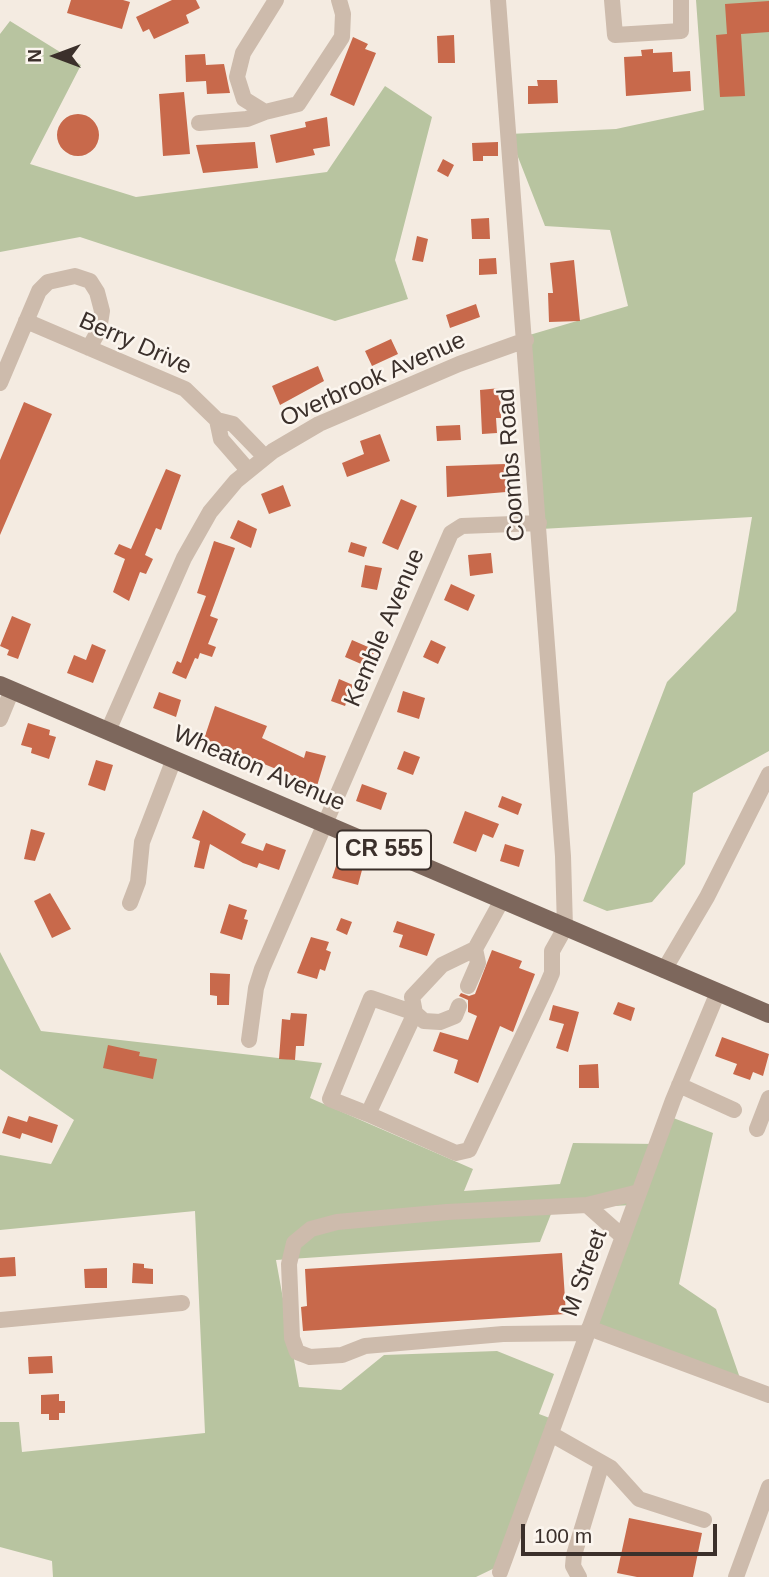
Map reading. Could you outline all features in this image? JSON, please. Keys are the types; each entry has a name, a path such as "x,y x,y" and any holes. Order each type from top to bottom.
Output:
{"main road":[{"name":"Wheaton Avenue","path":"6,687 769,1014"}],"street":[{"path":"265,112 244,99 237,77 243,53 276,0"},
{"path":"199,123 247,119 298,104 342,37 343,14 339,0"},
{"name":"Coombs Road","path":"498,0 526,340 562,842 565,928"},
{"path":"612,0 615,35 681,31 681,0"},
{"path":"0,383 39,291 48,282 75,276 90,281 102,311 99,330 89,348"},
{"name":"Berry Drive","path":"26,321 185,389 217,420 233,424 265,457"},
{"name":"Overbrook Avenue","path":"108,731 196,536 222,496 248,470 331,418 459,364 526,340"},
{"name":"Berry Drive","path":"217,420 220,439 248,470"},
{"name":"Kemble Avenue","path":"249,1040 256,988 262,968 451,533 462,526 539,523"},
{"path":"0,719 6,687"},
{"path":"130,903 138,881 142,842 174,759"},
{"path":"664,970 707,897 769,774"},
{"path":"368,1114 415,1013 412,997 442,965 475,949 502,900"},
{"path":"459,1006 455,1016 440,1022 424,1021 415,1013 371,998 330,1099 446,1150 456,1153 469,1150 547,987 552,973 552,951 565,928"},
{"path":"468,986 478,963 475,949"},
{"name":"M Street","path":"500,1572 679,1085 718,992"},
{"path":"679,1085 734,1110"},
{"path":"757,1129 769,1098"},
{"path":"639,1192 611,1196 587,1205 447,1212 337,1222 311,1229 294,1243 289,1264 292,1338 297,1352 310,1357 342,1355 365,1346 392,1343 503,1334 588,1331 769,1395"},
{"path":"587,1205 623,1237"},
{"path":"0,1320 182,1303"},
{"path":"551,1434 611,1468 639,1499 704,1520"},
{"path":"579,1577 573,1566 573,1555 602,1463"},
{"path":"736,1577 769,1487"}],"green space":[{"path":"696,0 769,0 769,751 693,793 685,864 652,902 607,911 583,901 667,682 736,611 752,517 541,529 526,336 628,306 610,230 545,226 509,134 616,129 704,110"},
{"path":"10,21 81,65 30,164 136,197 327,172 385,86 432,117 395,260 408,299 335,321 80,237 0,252 0,34"},
{"path":"0,952 41,1031 322,1063 310,1098 473,1169 464,1191 560,1184 573,1143 657,1144 668,1116 713,1133 679,1284 716,1309 741,1381 591,1321 633,1205 553,1209 540,1242 276,1260 299,1387 341,1390 384,1355 497,1351 554,1374 539,1414 555,1420 505,1563 476,1577 53,1577 52,1561 0,1547 0,1422 19,1422 22,1452 205,1433 195,1211 0,1230 0,1155 51,1164 74,1120 0,1069"}],"building":[{"path":"71,0 130,2 122,29 67,13"},
{"path":"172,0 196,0 200,8 186,15 189,23 154,39 149,29 143,32 136,17"},
{"path":"769,1 769,32 741,34 745,96 720,97 716,35 727,34 725,4"},
{"path":"454,35 455,63 438,63 437,36"},
{"path":"353,37 368,44 365,49 376,53 354,106 330,95"},
{"path":"653,49 653,53 672,52 673,72 690,71 691,91 626,96 624,57 642,56 641,50"},
{"path":"205,54 206,65 224,64 230,93 207,94 206,81 186,82 185,55"},
{"path":"537,80 557,80 558,103 528,104 528,86 538,86"},
{"path":"184,92 190,154 163,156 159,94"},
{"path":"78,114 93,120 99,135 93,150 78,156 63,150 57,135 63,120"},
{"path":"327,117 330,146 313,149 315,155 276,163 270,135 306,127 305,122"},
{"path":"255,142 258,168 203,173 196,145"},
{"path":"498,142 498,156 483,156 483,161 473,161 472,143"},
{"path":"443,159 454,165 448,177 437,171"},
{"path":"489,218 490,239 472,239 471,219"},
{"path":"417,236 428,239 423,262 412,260"},
{"path":"496,258 497,274 479,275 479,259"},
{"path":"574,260 580,321 549,322 548,293 553,293 550,263"},
{"path":"476,304 480,317 450,328 446,315"},
{"path":"391,339 398,354 372,366 365,351"},
{"path":"318,366 324,381 280,405 272,386"},
{"path":"500,388 501,418 496,418 497,433 482,434 480,390"},
{"path":"24,402 52,414 0,535 0,460"},
{"path":"460,425 461,440 437,441 436,426"},
{"path":"380,434 390,461 347,477 342,463 364,454 360,441"},
{"path":"505,464 506,492 447,497 446,466"},
{"path":"166,469 181,475 161,530 156,528 145,555 153,559 146,574 140,572 129,601 113,592 125,559 114,554 119,544 131,549"},
{"path":"283,485 291,506 269,514 261,494"},
{"path":"401,499 417,506 398,550 382,543"},
{"path":"238,520 257,529 251,548 230,538"},
{"path":"214,541 235,548 210,616 218,619 208,644 216,647 212,657 200,653 198,659 195,658 186,679 172,673 177,661 181,663 206,596 197,593"},
{"path":"351,542 367,547 364,557 348,552"},
{"path":"491,553 493,573 470,576 468,555"},
{"path":"365,565 382,568 377,590 361,587"},
{"path":"451,584 475,595 468,611 444,600"},
{"path":"12,616 31,624 18,659 7,655 9,650 0,646"},
{"path":"352,640 375,650 368,667 345,657"},
{"path":"431,640 446,647 438,664 423,657"},
{"path":"92,644 106,650 93,683 67,673 74,655 86,660"},
{"path":"339,679 353,685 345,706 331,701"},
{"path":"403,691 425,698 419,719 397,712"},
{"path":"159,692 181,700 176,717 153,708"},
{"path":"215,706 267,726 262,738 304,758 306,751 326,756 317,786 204,739"},
{"path":"28,723 50,730 49,735 56,737 49,759 31,753 32,748 21,745"},
{"path":"404,751 420,757 413,775 397,769"},
{"path":"96,760 113,765 105,791 88,785"},
{"path":"362,784 387,793 381,810 356,801"},
{"path":"502,796 522,804 518,815 498,807"},
{"path":"203,810 246,834 241,843 263,851 266,843 286,850 279,870 259,863 257,868 243,863 210,844 204,869 194,867 200,841 192,838"},
{"path":"465,811 499,824 493,838 483,834 476,852 453,843"},
{"path":"31,829 45,833 35,861 24,859"},
{"path":"505,844 524,850 519,867 500,861"},
{"path":"337,863 362,870 358,885 332,878"},
{"path":"50,893 71,929 52,938 34,901"},
{"path":"229,904 247,910 244,919 248,920 242,940 220,933"},
{"path":"341,918 352,922 347,935 336,930"},
{"path":"397,921 435,934 427,956 399,947 403,935 393,932"},
{"path":"311,937 329,942 326,950 331,952 325,971 320,969 317,979 297,973"},
{"path":"492,950 522,961 519,968 535,974 513,1032 500,1026 478,1083 454,1073 458,1060 433,1051 440,1032 468,1040 477,1016 468,1012 468,1000 459,996 461,993 469,996 475,994"},
{"path":"210,973 230,974 229,1005 217,1005 217,996 210,995"},
{"path":"618,1002 635,1008 631,1021 613,1014"},
{"path":"553,1005 579,1012 568,1052 556,1048 564,1024 549,1020"},
{"path":"291,1013 307,1014 304,1046 296,1046 295,1060 279,1059 282,1019 290,1020"},
{"path":"722,1037 769,1054 763,1076 753,1072 750,1080 733,1074 737,1064 715,1056"},
{"path":"108,1045 157,1059 153,1079 103,1068"},
{"path":"598,1064 599,1088 579,1088 579,1065"},
{"path":"8,1116 27,1122 29,1116 58,1125 52,1143 22,1133 20,1139 2,1133"},
{"path":"562,1253 566,1314 303,1331 301,1307 307,1306 305,1269"},
{"path":"15,1257 16,1276 0,1277 0,1258"},
{"path":"133,1263 144,1264 144,1268 153,1269 153,1284 132,1283"},
{"path":"107,1268 107,1288 85,1288 84,1269"},
{"path":"52,1356 53,1373 29,1374 28,1357"},
{"path":"59,1394 59,1401 65,1401 65,1413 59,1413 59,1420 49,1420 49,1414 41,1414 41,1395"},
{"path":"629,1518 702,1533 693,1577 637,1577 617,1573"}]}
